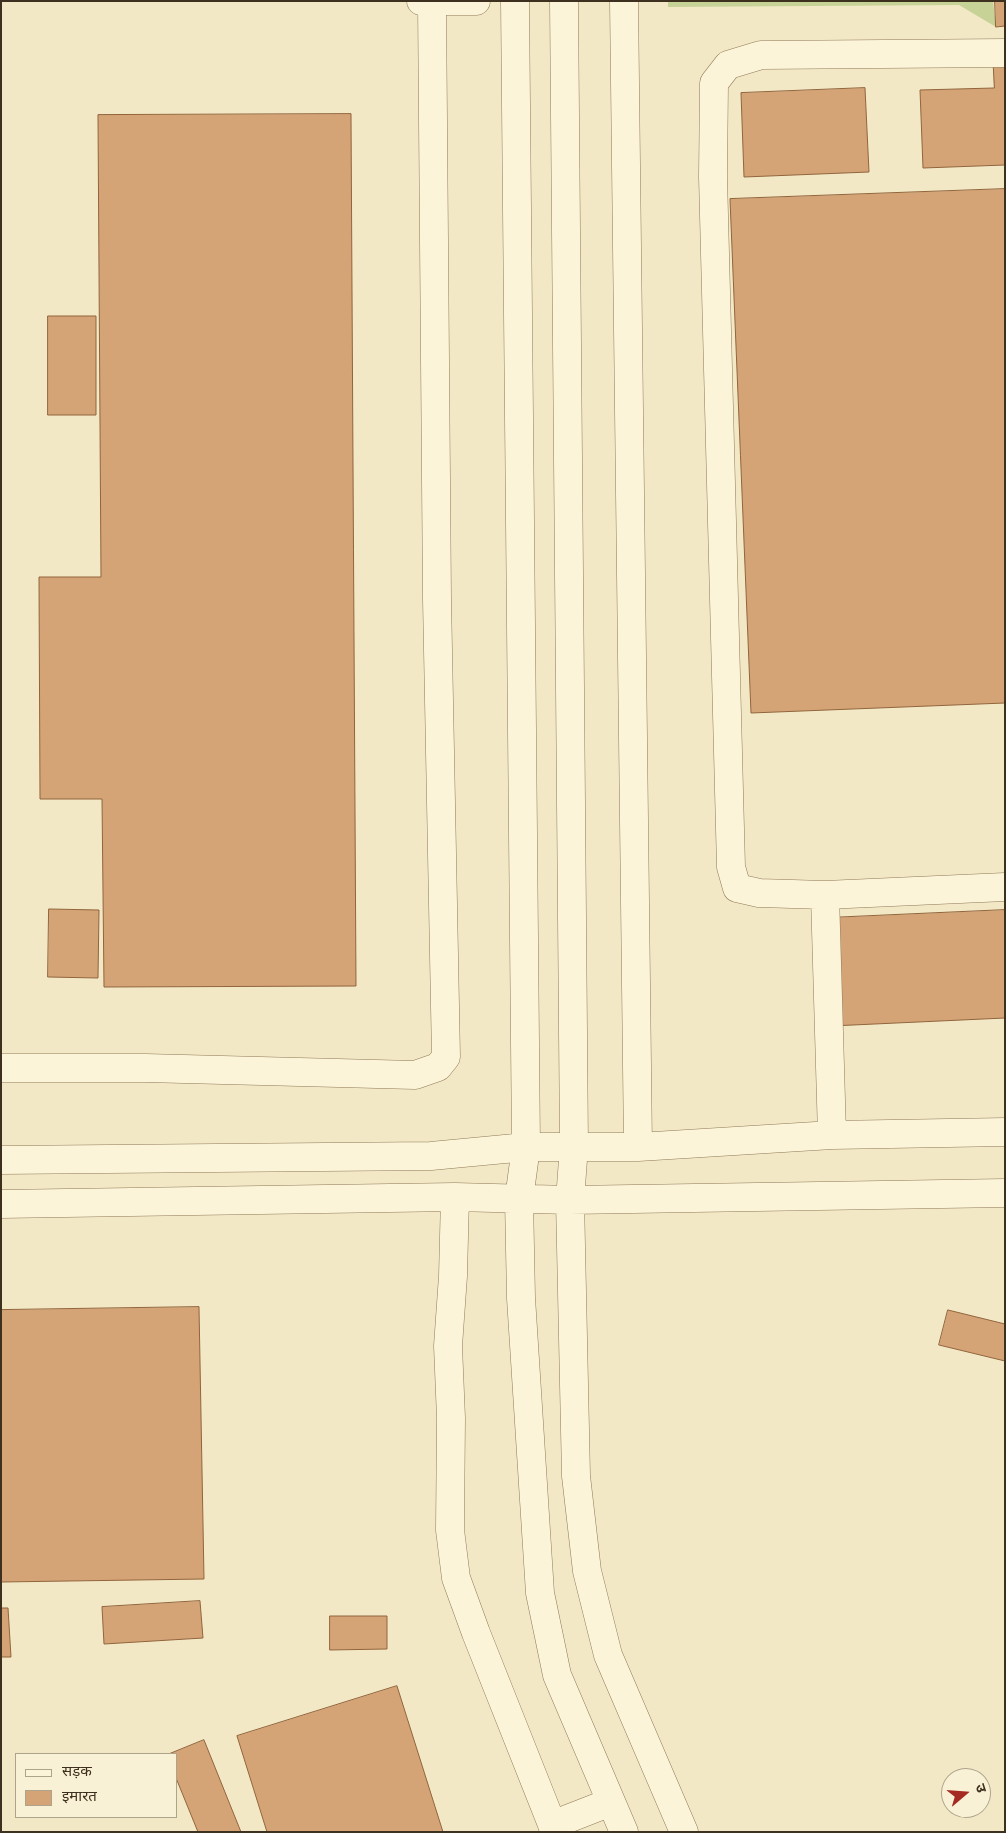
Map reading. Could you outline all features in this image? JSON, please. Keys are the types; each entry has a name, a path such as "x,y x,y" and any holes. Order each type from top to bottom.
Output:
{"street":[{"path":"421,1 476,1"},
{"path":"515,1 526,1147 519,1199 521,1298 540,1593 557,1675 624,1832"},
{"path":"564,1 574,1146 570,1200 576,1476 587,1571 608,1655 684,1832"},
{"path":"624,1 638,1147"},
{"path":"1,1068 146,1068 415,1075 438,1067 446,1057 437,608 432,2"},
{"path":"1005,53 761,55 728,65 714,83 713,177 731,867 737,888 759,893 825,895 1005,887"},
{"path":"825,895 832,1135"},
{"path":"1,1160 431,1156 526,1147 638,1147 832,1135 1005,1132"},
{"path":"1,1204 455,1197 570,1200 1005,1193"},
{"path":"455,1197 453,1276 448,1346 451,1418 450,1530 456,1578 554,1829 611,1802"}],"green space":[{"path":"668,1 993,1 996,27 959,5 668,7"}],"building":[{"path":"995,1 1005,1 1005,26 996,27"},
{"path":"993,54 1005,54 1005,165 923,168 920,90 994,88"},
{"path":"865,88 869,172 744,177 741,93"},
{"path":"351,114 356,986 104,987 102,799 40,799 39,577 101,577 98,115"},
{"path":"1005,189 1005,703 751,713 730,199"},
{"path":"48,316 96,316 96,415 48,415"},
{"path":"49,909 99,910 98,978 48,977"},
{"path":"1005,910 1005,1018 831,1026 827,918"},
{"path":"199,1307 204,1579 1,1582 1,1310"},
{"path":"948,1310 1005,1324 1005,1361 939,1345"},
{"path":"200,1601 203,1638 104,1644 102,1607"},
{"path":"1,1608 8,1608 11,1657 1,1657"},
{"path":"330,1616 387,1616 387,1649 330,1650"},
{"path":"397,1686 443,1832 267,1832 237,1736"},
{"path":"204,1740 241,1832 198,1832 178,1783 178,1753 172,1753"}]}
